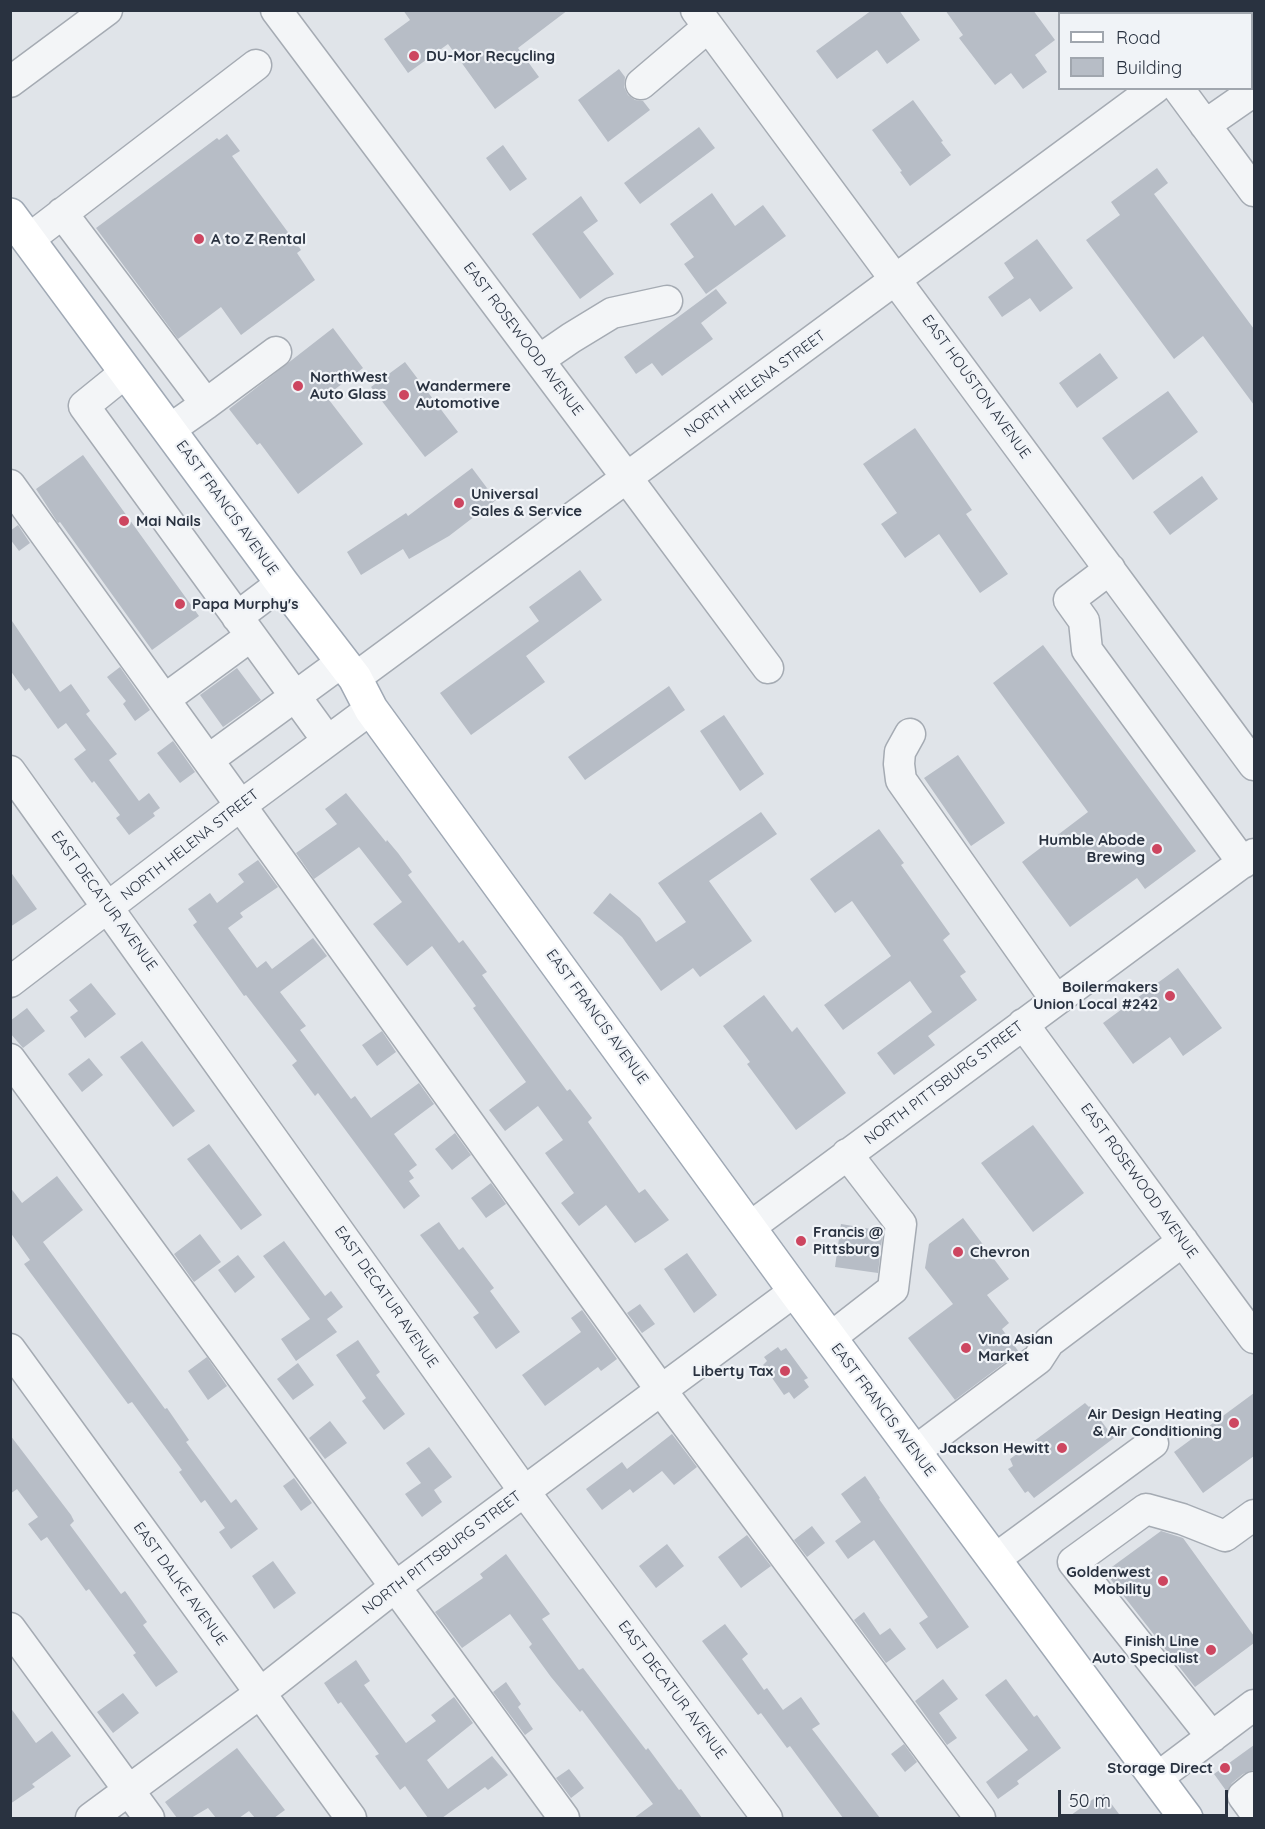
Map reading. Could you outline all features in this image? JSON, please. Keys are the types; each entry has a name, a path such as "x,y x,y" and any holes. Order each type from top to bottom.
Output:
{"main road":[{"name":"EAST FRANCIS AVENUE","path":"20,227 348,670 371,709 795,1291 1186,1818"}],"street":[{"path":"10,82 106,10"},
{"name":"EAST ROSEWOOD AVENUE","path":"276,10 768,668"},
{"path":"641,84 702,19"},
{"name":"EAST HOUSTON AVENUE","path":"702,19 1254,765"},
{"path":"20,227 62,213 256,65"},
{"name":"NORTH HELENA STREET","path":"208,760 296,696 348,670 627,478 1152,90"},
{"path":"1180,90 1254,191"},
{"path":"1206,125 1254,91"},
{"path":"62,213 206,404"},
{"path":"539,360 612,313 667,301"},
{"path":"169,430 276,352"},
{"path":"126,372 84,406 327,740"},
{"path":"10,485 660,1390 980,1818"},
{"path":"1110,569 1069,600 1084,621 1087,650 1249,858"},
{"path":"165,699 244,626 282,583"},
{"name":"NORTH HELENA STREET","path":"10,982 327,740 371,709"},
{"path":"910,734 900,752 901,780 1056,1000"},
{"name":"EAST DECATUR AVENUE","path":"10,771 524,1491 767,1818"},
{"name":"NORTH PITTSBURG STREET","path":"750,1227 1249,858"},
{"name":"EAST ROSEWOOD AVENUE","path":"1023,1024 1254,1338"},
{"path":"10,1059 564,1818"},
{"path":"830,1338 893,1288 901,1224 848,1154"},
{"path":"914,1452 1038,1359 1049,1342 1183,1241"},
{"name":"NORTH PITTSBURG STREET","path":"91,1818 259,1694 395,1587 795,1291"},
{"name":"EAST DALKE AVENUE","path":"10,1349 351,1818"},
{"path":"994,1559 1153,1443"},
{"path":"1212,1737 1073,1562 1146,1509 1182,1519 1225,1536 1254,1515"},
{"path":"10,1628 149,1818"},
{"path":"1157,1778 1254,1705"},
{"path":"1254,1787 1243,1796 1254,1811"}],"building":[{"path":"403,10 568,10 518,48 539,77 495,109 448,44 408,73 384,39 410,20"},
{"path":"872,10 899,10 920,40 887,64 877,50 837,79 816,51"},
{"path":"945,10 1033,10 1055,40 1035,55 1047,72 1023,89 1011,73 995,85 959,38 963,35"},
{"path":"619,69 625,77 624,87 628,95 635,100 643,101 650,110 608,142 578,100"},
{"path":"913,100 951,155 910,186 900,172 902,171 872,130"},
{"path":"699,127 715,148 640,204 624,183"},
{"name":"A to Z Rental","path":"227,134 240,151 232,156 301,250 297,253 315,280 241,335 221,307 178,339 96,228 217,138 219,140"},
{"path":"503,145 527,179 510,191 486,158"},
{"path":"1157,168 1168,183 1154,194 1254,329 1254,405 1203,336 1174,359 1086,240 1120,215 1111,202"},
{"path":"712,193 735,226 763,205 786,236 706,294 684,264 694,257 670,224"},
{"path":"581,196 598,221 583,232 614,274 580,299 532,234"},
{"path":"1037,239 1073,288 1040,312 1030,298 1002,317 988,297 1014,278 1004,263"},
{"path":"716,289 727,303 701,323 713,339 662,376 652,363 636,374 624,357"},
{"path":"333,328 363,368 326,396 363,444 298,494 260,443 257,445 229,409"},
{"path":"1100,353 1118,378 1077,408 1059,383"},
{"path":"405,362 458,432 425,457 371,387"},
{"path":"1168,391 1198,432 1133,480 1102,438"},
{"path":"915,428 972,510 966,514 1008,574 980,593 939,534 905,558 881,524 897,513 863,464"},
{"path":"83,455 199,616 152,650 60,522 58,523 36,489"},
{"path":"472,468 496,500 449,536 409,559 403,549 361,575 347,552 406,513 408,516"},
{"path":"1202,476 1218,499 1170,535 1153,512"},
{"path":"18,525 30,543 19,551 10,539 10,531"},
{"path":"580,570 602,600 526,656 545,682 471,735 440,693 539,621 529,607"},
{"path":"10,618 60,692 71,684 90,711 86,714 117,754 109,760 139,801 149,793 160,808 153,813 155,816 129,835 116,818 120,815 74,759 86,750 66,723 58,729 29,688 25,691 10,670"},
{"path":"1043,645 1196,851 1145,889 1137,878 1070,927 1022,862 1088,812 993,683"},
{"path":"120,667 150,710 135,721 123,704 126,701 107,677"},
{"path":"237,668 261,700 223,727 200,695"},
{"path":"669,686 685,710 585,780 568,757"},
{"path":"724,715 764,774 740,791 700,731"},
{"path":"173,741 195,772 180,783 157,753"},
{"path":"958,755 1005,823 971,846 924,778"},
{"path":"346,793 386,842 387,840 398,853 412,872 408,875 459,943 463,940 487,972 482,975 567,1091 570,1089 592,1118 588,1122 639,1193 645,1189 669,1220 635,1243 606,1205 579,1226 561,1203 574,1193 545,1153 563,1140 538,1106 505,1131 489,1110 526,1082 473,1008 476,1006 432,946 407,966 373,924 402,902 359,847 314,879 296,853 337,824 325,809"},
{"path":"761,812 777,834 709,881 752,941 700,977 693,968 661,991 622,937 593,913 610,893 640,918 656,942 686,922 658,883"},
{"path":"879,829 904,863 901,865 950,934 943,940 966,972 960,976 977,1000 928,1036 935,1045 894,1075 877,1053 932,1012 910,981 843,1030 824,1005 891,956 852,901 835,913 810,879"},
{"path":"258,860 278,887 240,913 243,917 228,928 257,968 266,961 272,969 313,938 327,956 280,992 306,1026 300,1030 351,1099 355,1096 371,1118 419,1083 434,1104 394,1134 417,1165 409,1171 414,1178 409,1181 420,1196 404,1209 318,1093 315,1096 292,1065 297,1061 246,995 244,996 193,925 197,922 188,909 210,893 217,903 244,882 238,874"},
{"path":"10,871 37,909 10,927"},
{"name":"Boilermakers Union Local #242","path":"1178,968 1222,1028 1183,1056 1170,1037 1133,1064 1103,1023"},
{"path":"91,983 116,1014 85,1038 70,1017 78,1011 69,1000"},
{"path":"764,995 792,1032 797,1027 846,1093 796,1130 747,1064 750,1062 723,1026"},
{"path":"27,1008 45,1031 23,1048 10,1033 10,1021"},
{"path":"382,1031 396,1052 377,1066 362,1045"},
{"path":"142,1041 195,1111 173,1127 120,1057"},
{"path":"89,1058 103,1075 82,1092 68,1074"},
{"path":"1033,1125 1084,1193 1033,1232 981,1163"},
{"path":"455,1133 471,1155 452,1170 435,1149"},
{"path":"209,1144 262,1215 241,1230 187,1159"},
{"path":"57,1176 83,1210 43,1242 165,1409 167,1408 189,1440 186,1442 231,1503 236,1499 258,1529 231,1549 219,1532 225,1528 205,1500 201,1503 179,1472 182,1470 132,1402 128,1404 24,1264 30,1260 10,1232 10,1187 22,1203"},
{"path":"491,1183 506,1204 486,1218 471,1198"},
{"name":"Vina Asian Market","path":"963,1218 1009,1279 987,1295 1009,1323 1002,1329 1019,1352 955,1400 908,1338 953,1304 925,1268 929,1244"},
{"path":"439,1222 459,1250 463,1247 494,1288 490,1291 520,1332 496,1349 473,1317 479,1313 420,1235"},
{"path":"841,1224 883,1231 878,1273 835,1267"},
{"path":"200,1234 221,1262 194,1282 174,1254"},
{"path":"284,1241 325,1296 331,1291 343,1307 327,1319 337,1332 296,1361 281,1339 310,1319 263,1256"},
{"path":"687,1253 717,1295 694,1313 664,1269"},
{"path":"238,1255 255,1277 235,1293 218,1270"},
{"path":"640,1304 655,1324 642,1333 627,1313"},
{"path":"582,1310 617,1359 601,1371 598,1367 545,1406 522,1375 581,1332 571,1318"},
{"path":"358,1340 380,1372 376,1375 405,1414 384,1430 362,1401 366,1398 336,1355"},
{"name":"Liberty Tax","path":"778,1347 781,1351 786,1348 808,1378 804,1380 809,1387 794,1399 789,1392 784,1395 763,1365 767,1361 764,1357"},
{"path":"207,1357 227,1386 208,1400 188,1371"},
{"path":"298,1363 314,1385 293,1400 277,1379"},
{"name":"Air Design Heating & Air Conditioning","path":"1254,1393 1254,1456 1203,1493 1174,1452"},
{"name":"Jackson Hewitt","path":"1085,1403 1090,1406 1114,1438 1034,1498 1028,1491 1025,1493 1008,1469 1013,1466 1010,1459"},
{"path":"330,1421 347,1443 325,1459 309,1438"},
{"path":"672,1434 697,1467 674,1485 662,1471 633,1493 630,1489 602,1510 586,1489 622,1462 627,1469"},
{"path":"10,1435 71,1515 74,1521 70,1525 121,1594 125,1591 147,1622 143,1625 178,1672 156,1687 133,1655 136,1653 89,1589 86,1591 47,1537 41,1541 28,1524 38,1517 17,1489 10,1494"},
{"path":"429,1447 452,1477 434,1490 442,1502 422,1517 405,1494 421,1483 406,1463"},
{"path":"865,1476 969,1627 937,1649 919,1623 928,1617 874,1540 848,1559 835,1541 861,1522 841,1494"},
{"path":"294,1478 312,1503 301,1511 283,1486"},
{"path":"812,1526 825,1543 807,1557 794,1540"},
{"path":"1161,1531 1183,1538 1254,1636 1254,1643 1195,1687 1105,1572"},
{"path":"747,1535 771,1566 741,1588 718,1557"},
{"path":"667,1544 684,1566 656,1588 639,1566"},
{"path":"506,1554 550,1614 542,1619 579,1670 583,1668 702,1818 634,1818 653,1804 582,1710 580,1712 551,1677 529,1647 532,1644 510,1614 462,1648 435,1612 483,1578 480,1574"},
{"path":"273,1561 296,1593 274,1609 252,1576"},
{"path":"864,1612 880,1635 890,1628 906,1649 886,1663 854,1620"},
{"path":"725,1624 748,1654 742,1659 764,1690 767,1688 783,1710 801,1697 820,1724 812,1729 880,1818 843,1818 790,1746 787,1748 761,1713 758,1715 702,1641"},
{"path":"356,1660 370,1681 364,1685 406,1743 436,1721 431,1715 454,1697 473,1723 427,1760 448,1789 492,1756 508,1775 488,1790 485,1787 442,1818 428,1818 405,1786 400,1790 375,1756 379,1754 341,1702 338,1704 324,1683"},
{"path":"943,1679 958,1699 939,1713 957,1738 947,1745 915,1701"},
{"path":"1006,1679 1034,1717 1037,1715 1061,1748 1017,1781 1019,1784 998,1799 986,1782 1028,1750 985,1695"},
{"path":"506,1682 521,1704 518,1707 533,1729 525,1735 493,1692"},
{"path":"123,1693 139,1713 113,1733 97,1712"},
{"path":"10,1707 36,1743 52,1731 71,1756 32,1784 35,1787 10,1804"},
{"path":"904,1744 917,1762 905,1772 891,1754"},
{"path":"1254,1745 1254,1770 1243,1774 1232,1783 1227,1792 1214,1774"},
{"path":"237,1748 285,1810 274,1818 255,1818 249,1811 239,1818 216,1818 208,1808 191,1818 177,1818 165,1802"},
{"path":"569,1769 584,1788 571,1798 556,1778"},
{"path":"1104,1794 1122,1818 1067,1818 1096,1797 1097,1799"}],"place":[{"name":"DU-Mor Recycling","path":"414,56"},
{"name":"A to Z Rental","path":"199,239"},
{"name":"NorthWest Auto Glass","path":"298,386"},
{"name":"Wandermere Automotive","path":"404,395"},
{"name":"Universal Sales & Service","path":"459,503"},
{"name":"Mai Nails","path":"124,521"},
{"name":"Papa Murphy's","path":"180,604"},
{"name":"Humble Abode Brewing","path":"1157,849"},
{"name":"Boilermakers Union Local #242","path":"1170,996"},
{"name":"Francis @ Pittsburg","path":"801,1241"},
{"name":"Chevron","path":"958,1252"},
{"name":"Vina Asian Market","path":"966,1348"},
{"name":"Liberty Tax","path":"785,1371"},
{"name":"Air Design Heating & Air Conditioning","path":"1234,1423"},
{"name":"Jackson Hewitt","path":"1062,1448"},
{"name":"Goldenwest Mobility","path":"1163,1581"},
{"name":"Finish Line Auto Specialist","path":"1211,1650"},
{"name":"Storage Direct","path":"1225,1768"}]}
